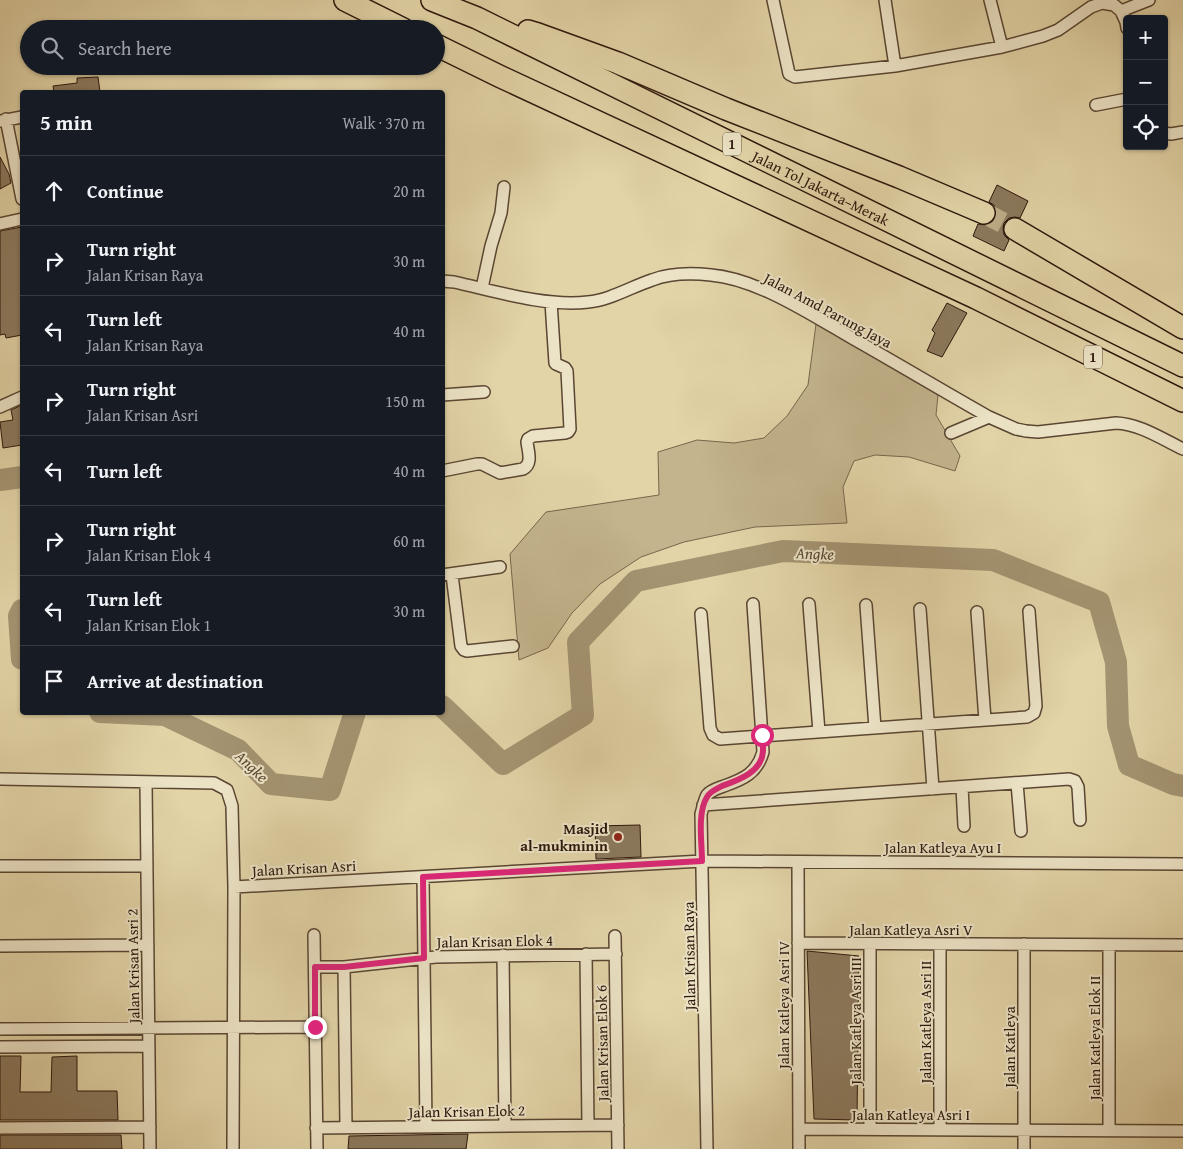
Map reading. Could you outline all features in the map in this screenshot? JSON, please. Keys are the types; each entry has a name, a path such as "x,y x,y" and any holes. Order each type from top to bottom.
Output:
{"highway":[{"path":"345,0 385,20"},
{"name":"Jalan Tol Jakarta–Merak","path":"432,0 476,18 1183,366"},
{"path":"476,18 538,34 618,63 726,109 984,213"},
{"name":"1","path":"445,49 976,298 1183,401"},
{"path":"1015,229 1183,328"}],"street":[{"path":"773,0 790,74 795,77 895,66 1002,47 1058,30 1090,7 1102,3 1114,4 1121,10 1123,15"},
{"path":"885,0 895,66"},
{"path":"990,0 1002,47"},
{"path":"1121,10 1149,0"},
{"path":"1096,105 1123,100"},
{"path":"20,117 3,120 20,191"},
{"path":"1168,134 1183,132"},
{"path":"482,288 491,246 501,213 504,187"},
{"path":"0,224 20,220"},
{"name":"Jalan Amd Parung Jaya","path":"445,281 551,302 588,302 602,300 653,279 668,276 692,274 733,278 770,293 805,311 989,417 1016,430 1038,432 1125,423 1183,449"},
{"path":"445,470 477,464 482,464 500,473 523,469 526,468 529,462 528,439 533,436 569,431 568,371 555,363 551,302"},
{"path":"445,395 484,392"},
{"path":"0,407 20,398"},
{"path":"950,433 989,417"},
{"path":"500,567 447,575 462,648 466,651 513,646"},
{"path":"703,804 708,795 716,789 747,776 761,762 763,752 753,604"},
{"path":"809,604 818,732"},
{"path":"866,604 875,728"},
{"path":"920,609 933,789"},
{"path":"701,614 710,728 713,735 720,739 1027,718 1034,713 1036,706 1029,611"},
{"path":"977,612 985,720"},
{"name":"Jalan Krisan Asri","path":"0,779 214,783 227,790 232,806 234,887 702,861"},
{"path":"703,804 1069,780 1075,781 1078,788 1080,820"},
{"name":"Jalan Krisan Asri 2","path":"146,782 150,1149"},
{"path":"1018,784 1021,831"},
{"path":"962,787 964,826"},
{"name":"Jalan Krisan Raya","path":"703,804 701,814 707,1149"},
{"name":"Jalan Katleya Ayu I","path":"702,861 1183,864"},
{"name":"Jalan Katleya Asri IV","path":"798,862 798,1149"},
{"path":"0,866 147,866"},
{"path":"423,877 426,1127"},
{"path":"233,1149 234,887"},
{"path":"314,935 316,1149"},
{"name":"Jalan Krisan Elok 6","path":"615,936 618,1149"},
{"name":"Jalan Katleya Asri V","path":"798,943 1183,945"},
{"name":"Jalan Katleya Asri III","path":"870,944 870,1129"},
{"name":"Jalan Katleya Asri II","path":"940,944 940,1129"},
{"name":"Jalan Katleya","path":"1024,944 1024,1149"},
{"path":"0,946 148,945"},
{"name":"Jalan Katleya Elok II","path":"1109,945 1109,1130"},
{"path":"586,954 588,1125"},
{"name":"Jalan Krisan Elok 4","path":"315,967 344,967 424,958 616,954"},
{"path":"503,955 505,1126"},
{"path":"344,967 346,1127"},
{"path":"0,1028 315,1027"},
{"path":"0,1046 149,1046"},
{"name":"Jalan Krisan Elok 2","path":"316,1128 618,1125"},
{"path":"0,1128 150,1127"},
{"name":"Jalan Katleya Asri I","path":"798,1129 1183,1131"}],"shaded area":[{"path":"816,324 938,395 936,415 960,456 955,471 909,457 875,455 854,461 843,487 847,523 755,527 684,542 641,557 600,584 572,613 548,648 519,660 510,554 546,512 659,495 658,452 697,440 734,443 764,438 787,416 808,385"}],"building":[{"path":"98,77 100,90 54,90 53,86 77,83 77,78"},
{"path":"0,157 9,174 11,183 0,189"},
{"path":"997,185 1028,201 1020,218 1009,218 1004,223 1004,235 1009,240 1004,251 973,236 978,224 986,225 992,223 995,218 996,211 994,205 989,202"},
{"path":"20,227 20,335 6,338 5,334 0,335 0,231"},
{"path":"947,303 967,313 942,357 927,351 935,333 932,330"},
{"path":"20,406 20,445 3,448 0,422 13,420 11,410"},
{"name":"Masjid al-mukminin","path":"640,825 641,857 596,859 595,826"},
{"path":"807,951 859,956 857,1120 814,1119"},
{"path":"0,1056 21,1056 20,1092 51,1092 52,1057 77,1056 77,1091 117,1091 118,1120 0,1120"},
{"path":"468,1134 466,1149 348,1149 349,1136"},
{"path":"0,1135 121,1135 122,1149 0,1149"}],"waterway":[{"name":"Angke","path":"0,480 20,477"},
{"name":"Angke","path":"445,709 503,764 583,715 578,642 636,581 783,551 993,560 1099,602 1116,662 1118,726 1129,765 1173,784 1183,786"},
{"name":"Angke","path":"20,614 20,630"},
{"name":"Angke","path":"165,715 238,750 271,784 330,790 354,715"}],"tunnel":[{"path":"984,213 1015,229"}],"place":[{"name":"Masjid al-mukminin","path":"618,837"}],"route":[{"path":"315,1027 315,967 344,967 424,958 423,877 702,861 701,814 703,804 708,795 716,789 747,776 756,769 761,762 763,752 762,735"}]}
